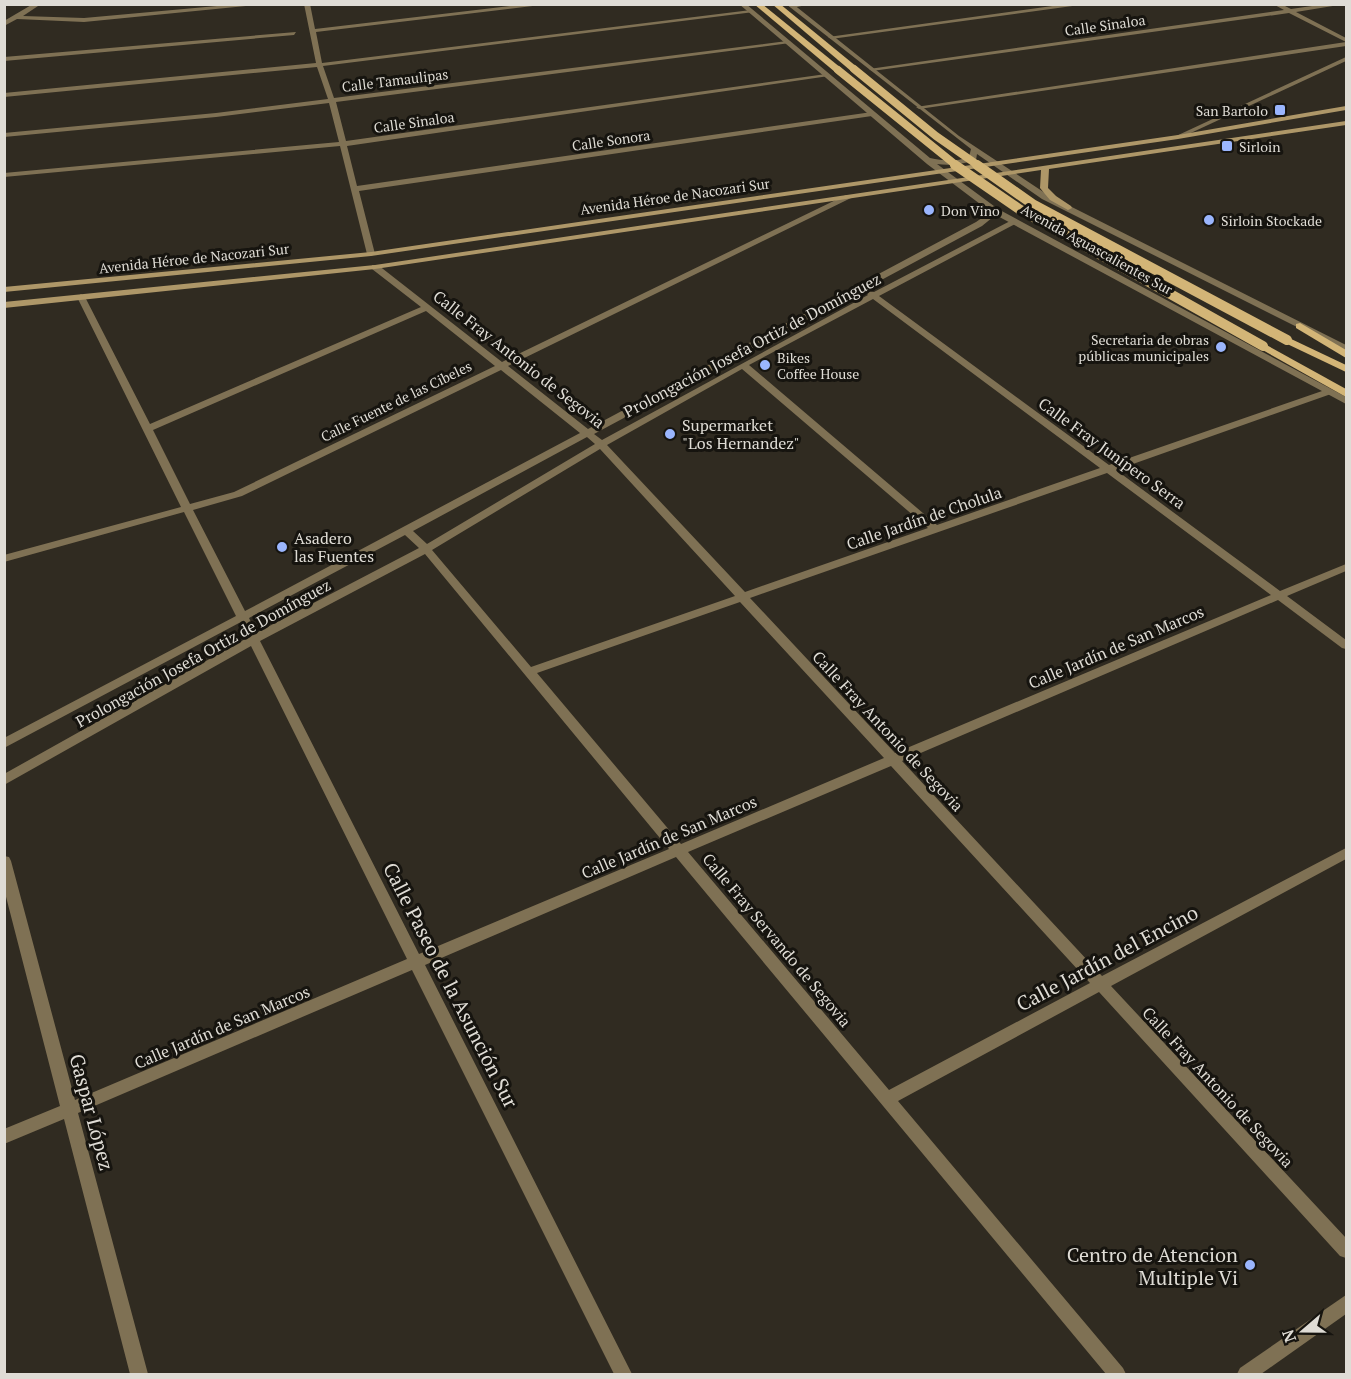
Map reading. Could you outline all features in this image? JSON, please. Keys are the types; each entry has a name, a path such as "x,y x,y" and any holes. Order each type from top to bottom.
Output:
{"main road":[{"name":"Avenida Aguascalientes Sur","path":"757,4 940,154 1019,209 1347,394"},
{"name":"Avenida Aguascalientes Sur","path":"775,4 936,136 1034,205 1287,340 1347,369"},
{"path":"789,31 789,39 804,57"},
{"path":"806,31 823,37 858,58"},
{"name":"Avenida Héroe de Nacozari Sur","path":"4,291 371,254 1178,137 1347,108"},
{"name":"Avenida Héroe de Nacozari Sur","path":"4,306 375,267 1347,123"},
{"path":"1045,168 1044,188 1053,198 1068,208"},
{"path":"281,276 295,270 345,266 366,260 371,254"},
{"path":"1300,326 1347,355"}],"street":[{"path":"4,24 38,4"},
{"path":"16,17 84,20 264,4"},
{"path":"307,4 319,65 332,100 371,254"},
{"path":"312,31 546,4"},
{"name":"Avenida Aguascalientes Sur","path":"742,4 954,182 995,211 1347,401"},
{"path":"791,5 808,4"},
{"path":"831,37 1084,4"},
{"path":"1276,4 1347,40"},
{"name":"Calle Sinaloa","path":"872,69 1342,4"},
{"name":"Avenida Aguascalientes Sur","path":"791,5 993,164 1045,197 1347,348"},
{"path":"4,95 319,65 751,12"},
{"path":"4,59 294,33"},
{"name":"Calle Tamaulipas","path":"4,135 216,115 787,43"},
{"path":"919,107 1347,44"},
{"path":"1178,137 1347,59"},
{"name":"Calle Sinaloa","path":"4,175 343,144 826,76"},
{"name":"Calle Sonora","path":"354,189 872,114"},
{"path":"926,159 949,163 966,161 975,154 972,148"},
{"name":"Prolongación Josefa Ortiz de Domínguez","path":"4,744 241,615 407,531 586,431 979,224 995,211 994,203 1001,197 1017,193 1045,197"},
{"name":"Calle Fuente de las Cibeles","path":"4,559 238,494 499,365 849,197"},
{"name":"Prolongación Josefa Ortiz de Domínguez","path":"4,780 254,640 426,549 601,444 743,365 993,230 1014,221"},
{"name":"Calle Fray Antonio de Segovia","path":"375,267 601,444 1347,1250"},
{"name":"Calle Fray Junípero Serra","path":"860,285 1347,645"},
{"name":"Calle Paseo de la Asunción Sur","path":"81,297 623,1374"},
{"path":"147,429 425,308"},
{"path":"743,365 936,530"},
{"name":"Calle Jardín de Cholula","path":"529,672 1328,392"},
{"name":"Calle Fray Servando de Segovia","path":"407,531 426,549 1117,1374"},
{"name":"Calle Jardín de San Marcos","path":"4,1137 1347,567"},
{"name":"Calle Jardín del Encino","path":"886,1099 1347,853"},
{"name":"Gaspar López","path":"4,861 139,1374"},
{"path":"1246,1374 1347,1304"}],"place":[{"name":"San Bartolo","path":"1280,110"},
{"name":"Sirloin","path":"1227,146"},
{"name":"Don Vino","path":"929,210"},
{"name":"Sirloin Stockade","path":"1209,220"},
{"name":"Secretaria de obras públicas municipales","path":"1221,347"},
{"name":"Bikes Coffee House","path":"765,365"},
{"name":"Supermarket \"Los Hernandez\"","path":"670,434"},
{"name":"Asadero las Fuentes","path":"282,547"},
{"name":"Centro de Atencion Multiple Vi","path":"1250,1265"}]}
